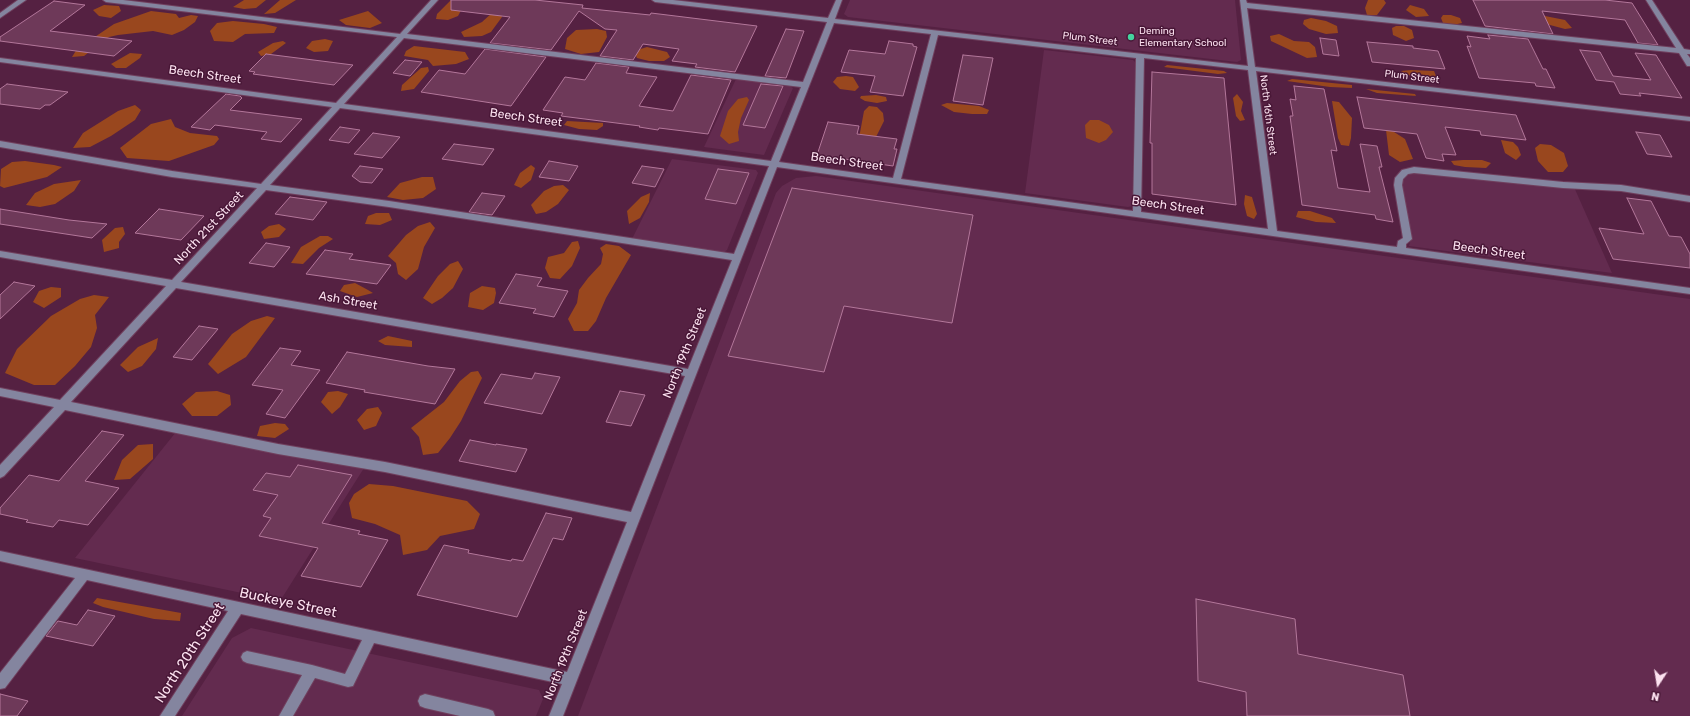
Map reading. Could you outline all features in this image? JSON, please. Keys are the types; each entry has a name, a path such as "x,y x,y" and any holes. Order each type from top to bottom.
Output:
{"street":[{"path":"0,16 23,0"},
{"path":"106,0 805,85"},
{"name":"North 21st Street","path":"0,473 435,0"},
{"name":"Plum Street","path":"655,0 1690,119"},
{"name":"North 19th Street","path":"556,716 839,0"},
{"path":"1649,0 1686,52 1690,64"},
{"path":"1243,2 1686,52"},
{"name":"North 16th Street","path":"1243,2 1273,233"},
{"path":"896,181 934,31"},
{"path":"1136,214 1140,55"},
{"name":"Beech Street","path":"0,60 774,164 1690,290"},
{"path":"0,144 172,174 236,182 262,188 389,204 736,258"},
{"path":"1402,251 1401,243 1408,238 1398,185 1401,175 1409,171 1621,188 1690,199"},
{"name":"Ash Street","path":"0,254 691,373"},
{"path":"0,392 270,448 385,467 634,518"},
{"name":"Buckeye Street","path":"0,556 570,679"},
{"path":"0,684 85,574"},
{"name":"North 20th Street","path":"167,716 238,607"},
{"path":"246,657 312,671 348,681 371,636"},
{"path":"286,716 312,671"},
{"path":"425,701 488,716"}],"shaded area":[{"path":"244,0 266,0 256,8 244,9 233,7"},
{"path":"280,0 296,0 275,13 264,14"},
{"path":"451,0 472,0 463,7 458,16 448,20 436,19 437,14"},
{"name":"Deming Elementary School","path":"850,0 1235,0 1241,60 1237,62 848,17 844,14"},
{"path":"1368,0 1384,0 1386,3 1377,15 1367,15 1365,8"},
{"path":"104,5 119,6 121,11 111,18 99,16 93,10"},
{"path":"1410,5 1424,9 1429,16 1416,17 1406,10"},
{"path":"151,11 176,14 179,18 191,15 198,16 195,22 184,30 172,35 153,31 118,35 109,37 84,56 72,57 77,49 114,24"},
{"path":"368,11 382,23 370,28 346,25 339,20"},
{"path":"501,11 502,17 491,32 482,36 464,37 461,32 482,22 492,13"},
{"path":"1443,15 1451,15 1460,18 1462,23 1453,25 1443,23 1441,18"},
{"path":"1540,15 1565,20 1572,28 1565,29 1535,21"},
{"path":"1311,18 1326,21 1337,26 1338,33 1326,34 1309,29 1303,24 1304,20"},
{"path":"233,21 264,24 277,27 274,33 245,34 233,42 214,41 210,31 217,23"},
{"path":"1396,26 1404,26 1412,30 1414,38 1406,41 1393,35 1392,28"},
{"path":"597,29 606,31 607,37 599,52 581,54 565,49 567,38 576,30"},
{"path":"1279,34 1294,41 1309,42 1315,47 1317,57 1307,58 1271,41 1270,36"},
{"path":"325,39 333,41 328,51 314,52 306,48 312,41"},
{"path":"283,41 286,43 271,54 261,56 258,52 273,43"},
{"path":"414,46 465,52 469,59 456,64 433,66 428,60 404,56 406,51"},
{"path":"647,47 667,52 670,57 664,61 649,61 637,58 634,51"},
{"path":"1044,50 1133,60 1135,62 1132,206 1128,207 1025,193"},
{"path":"130,53 142,54 140,58 126,68 116,68 111,64"},
{"path":"1167,65 1224,71 1227,73 1218,74 1164,67"},
{"path":"428,67 429,71 414,89 401,91 402,85 421,68"},
{"path":"1401,71 1434,71 1436,76 1431,78 1417,77 1404,74"},
{"path":"837,77 853,77 859,87 855,91 840,89 833,82"},
{"path":"736,79 790,86 793,88 764,155 704,147"},
{"path":"1292,79 1352,85 1352,88 1330,87 1287,81"},
{"path":"1366,89 1415,94 1416,96 1377,93"},
{"path":"1237,94 1243,102 1241,111 1245,120 1240,121 1236,116 1233,98"},
{"path":"876,95 886,97 887,101 877,103 865,101 860,98 861,96"},
{"path":"747,97 749,100 741,118 738,132 739,141 729,144 720,136 728,111 738,99"},
{"path":"1332,101 1339,102 1352,118 1349,146 1341,145 1338,138"},
{"path":"947,103 979,106 989,110 987,114 954,112 941,105"},
{"path":"135,105 141,110 135,120 111,136 90,147 73,148 83,133 118,111"},
{"path":"869,106 877,107 883,113 884,121 875,139 859,138 864,111"},
{"path":"171,119 175,127 190,133 217,136 219,139 214,145 169,161 127,158 120,148 151,124"},
{"path":"1090,120 1099,120 1109,125 1113,132 1106,140 1099,143 1086,138 1085,125"},
{"path":"567,121 603,123 603,126 597,130 579,129 564,125"},
{"path":"1386,130 1391,130 1405,139 1413,159 1400,162 1389,155"},
{"path":"1501,140 1513,142 1518,147 1521,155 1516,160 1505,153"},
{"path":"1540,144 1551,145 1564,153 1568,166 1563,172 1548,172 1538,161 1535,148"},
{"path":"672,159 756,170 758,173 727,250 724,252 632,239"},
{"path":"1482,160 1491,163 1486,168 1465,167 1454,165 1451,161"},
{"path":"25,161 62,167 47,177 4,188 0,186 1,169 12,162"},
{"path":"531,165 535,168 531,180 521,188 514,185 520,173"},
{"path":"1415,172 1574,187 1612,273 1409,246 1411,239 1401,186 1402,178 1407,174"},
{"path":"816,176 1690,299 1690,716 578,716 776,193 782,186 796,178"},
{"path":"422,177 433,177 436,189 423,198 403,200 387,197 400,183"},
{"path":"81,180 74,191 55,204 40,207 26,205 35,193 54,184"},
{"path":"563,185 569,190 558,204 546,212 536,214 531,205 544,191 554,186"},
{"path":"650,193 649,202 640,218 629,224 627,211 641,197"},
{"path":"1245,195 1252,197 1257,214 1254,219 1247,216 1244,204"},
{"path":"1298,211 1310,211 1332,218 1336,223 1316,222 1296,217"},
{"path":"376,213 389,213 392,220 380,225 365,224 368,216"},
{"path":"430,222 435,228 424,247 418,269 406,280 398,274 396,263 388,256 406,235 418,226"},
{"path":"279,224 286,229 279,237 264,239 261,232 269,226"},
{"path":"123,227 125,234 119,242 119,248 104,252 102,240 115,228"},
{"path":"320,236 328,236 333,239 319,248 303,264 291,263 301,247"},
{"path":"578,241 580,248 572,266 560,279 550,278 545,268 548,257 564,253 572,242"},
{"path":"606,244 619,246 631,255 606,298 596,321 588,331 574,331 568,319 577,303 579,290 601,264 603,254 600,248"},
{"path":"458,261 463,269 453,288 442,298 432,304 423,298 438,276 450,264"},
{"path":"355,283 373,293 357,297 340,291 344,285"},
{"path":"482,286 495,288 496,293 494,303 483,310 468,307 470,293"},
{"path":"51,287 61,288 61,297 44,308 33,302 39,291"},
{"path":"94,295 109,297 95,315 97,328 91,347 75,366 55,385 34,385 5,373 17,349 51,316 80,299"},
{"path":"267,316 275,318 246,357 218,374 208,364 232,334 251,321"},
{"path":"388,336 412,341 412,347 385,345 378,341"},
{"path":"158,338 156,349 142,366 128,372 120,365 138,347"},
{"path":"478,371 482,378 461,421 450,438 438,453 423,455 419,437 411,428 444,402 460,381 471,372"},
{"path":"217,391 230,395 231,405 217,416 192,416 182,404 196,392"},
{"path":"338,391 348,394 340,407 332,414 321,402 328,392"},
{"path":"378,407 382,413 376,426 364,430 357,420 367,409"},
{"path":"275,423 285,424 289,429 275,438 257,436 260,426"},
{"path":"176,432 364,468 280,601 75,558"},
{"path":"153,444 153,459 130,479 114,480 122,460 138,445"},
{"path":"369,484 393,486 467,501 480,514 474,529 440,536 427,550 403,555 400,535 375,524 352,518 349,503 354,494"},
{"path":"97,598 181,613 180,621 154,619 103,607 93,603"},
{"path":"251,628 539,690 543,699 536,716 182,716 232,638"}],"building":[{"path":"451,0 535,0 583,5 582,8 650,15 651,13 757,26 735,72 695,67 697,64 672,61 679,49 643,44 633,60 600,56 617,30 605,29 579,11 551,50 490,43 510,17 451,10"},
{"path":"1473,0 1605,0 1632,3 1658,45 1638,43 1625,20 1542,11 1553,34 1485,26"},
{"path":"54,1 85,5 50,31 132,41 114,56 0,41 0,37"},
{"path":"786,29 804,31 786,78 765,76"},
{"path":"1488,35 1528,39 1543,69 1546,69 1555,88 1536,86 1535,83 1479,78 1467,46 1471,47 1467,36 1490,39"},
{"path":"1320,38 1336,40 1339,56 1323,54"},
{"path":"889,41 913,44 913,46 917,47 903,96 870,92 875,76 841,72 849,50 885,54"},
{"path":"1367,42 1413,46 1413,48 1438,51 1445,69 1372,62"},
{"path":"485,49 546,57 511,106 421,92 439,70 465,74"},
{"path":"1580,50 1600,52 1613,76 1651,80 1635,53 1656,55 1682,98 1639,93 1641,96 1620,94 1614,82 1596,80"},
{"path":"266,54 353,65 334,85 253,74 255,72 249,71"},
{"path":"963,55 993,58 983,105 953,101"},
{"path":"405,60 422,62 410,76 393,73"},
{"path":"596,63 629,67 626,73 657,77 639,106 673,111 691,75 731,80 708,134 659,128 658,130 639,127 640,126 561,116 563,113 543,110 565,77 585,80"},
{"path":"1152,72 1224,78 1236,205 1152,194 1152,143 1150,143"},
{"path":"7,84 68,92 50,105 45,105 40,109 0,104 0,89"},
{"path":"761,84 783,86 765,128 743,125"},
{"path":"1294,86 1324,89 1337,151 1331,150 1338,188 1370,192 1360,144 1377,146 1382,167 1379,167 1393,222 1376,219 1375,215 1302,205 1290,116 1293,116 1290,99 1296,100"},
{"path":"226,94 240,96 242,98 230,110 302,119 281,142 261,139 267,132 215,125 210,130 191,127"},
{"path":"1357,97 1516,115 1526,140 1481,135 1480,131 1445,127 1456,155 1442,154 1444,161 1426,158 1417,134 1364,128"},
{"path":"828,122 859,126 857,134 897,139 894,149 897,149 893,166 817,155"},
{"path":"340,127 360,130 349,143 329,140"},
{"path":"1636,132 1660,135 1672,157 1647,154"},
{"path":"373,133 400,137 382,158 354,154"},
{"path":"454,144 494,149 483,165 442,159"},
{"path":"549,161 578,166 569,181 539,177"},
{"path":"360,166 383,169 372,183 360,182 352,176"},
{"path":"642,166 664,169 655,187 632,183"},
{"path":"718,169 749,173 736,204 705,199"},
{"path":"792,188 973,215 952,323 844,306 824,372 728,356"},
{"path":"482,193 505,196 492,215 469,212"},
{"path":"290,197 327,202 313,220 275,214"},
{"path":"1627,198 1651,201 1669,236 1681,237 1690,254 1690,268 1613,259 1599,228 1644,234"},
{"path":"0,209 69,220 107,224 92,238 0,224"},
{"path":"159,209 204,216 181,240 135,233"},
{"path":"266,243 290,247 274,267 249,263"},
{"path":"325,250 353,254 349,259 391,265 377,284 306,274"},
{"path":"516,274 542,278 537,286 568,291 554,317 533,313 536,309 499,303"},
{"path":"14,282 35,286 0,319 0,295"},
{"path":"199,326 218,329 192,360 173,357"},
{"path":"280,348 301,351 291,365 320,370 285,418 266,414 283,390 252,385"},
{"path":"347,352 428,366 455,369 435,404 364,392 365,390 326,383"},
{"path":"535,373 560,377 542,414 484,403 501,374 532,379"},
{"path":"620,391 645,395 631,426 606,422"},
{"path":"102,431 124,435 85,481 119,488 88,525 59,520 53,527 26,522 28,520 0,514 0,508 29,475 59,481"},
{"path":"470,440 527,449 516,472 459,461"},
{"path":"298,465 352,475 322,523 360,531 358,534 388,540 361,587 301,576 318,548 259,536 271,518 263,516 278,495 253,490 266,473 290,477"},
{"path":"546,513 572,518 563,540 553,538 517,617 417,595 444,545 469,550 468,553 511,561 512,559 523,561"},
{"path":"1196,599 1295,619 1298,654 1403,675 1410,716 1247,716 1246,692 1198,681"},
{"path":"88,610 115,616 93,646 46,636 58,621 77,625"},
{"path":"0,694 28,701 17,716 0,716"}],"place":[{"name":"Deming Elementary School","path":"1131,37"}]}
